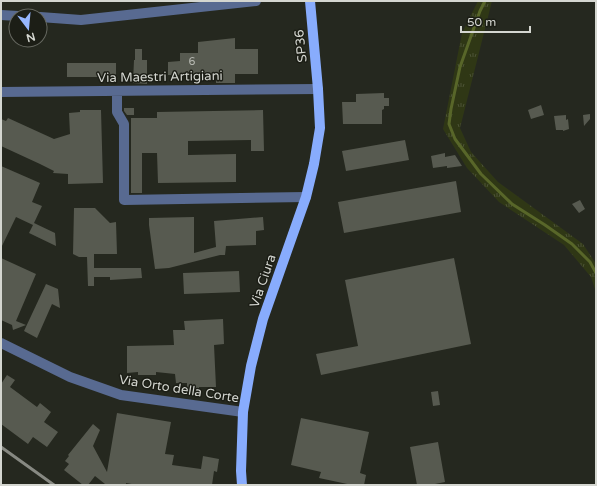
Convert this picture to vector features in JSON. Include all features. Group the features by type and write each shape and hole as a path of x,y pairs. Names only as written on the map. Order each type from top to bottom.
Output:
{"main road":[{"name":"SP36","path":"310,1 318,88"},
{"name":"Via Ciura","path":"242,485 243,412 251,366 263,320 306,197 314,164 320,128 318,88"}],"street":[{"path":"48,18 81,20 256,1"},
{"name":"Via Maestri Artigiani","path":"1,92 318,88"},
{"path":"117,91 117,112 124,124 124,200 306,197"},
{"name":"Via Orto della Corte","path":"1,343 70,377 121,395 243,412"}],"green space":[{"path":"478,1 492,1 460,128 471,152 498,182 583,244 596,264 596,292 591,277 564,245 499,202 467,168 443,129 462,33"}],"building":[{"path":"235,38 235,49 258,49 258,74 235,74 235,83 216,83 216,75 168,75 168,62 180,61 180,53 198,53 198,42"},
{"path":"135,49 142,49 142,60 147,60 147,84 133,83"},
{"path":"67,63 116,63 116,77 67,77"},
{"path":"384,93 384,98 389,98 389,106 384,106 384,109 382,110 382,124 343,124 342,102 356,102 356,94"},
{"path":"541,105 544,115 531,119 528,110"},
{"path":"124,108 134,108 134,115 127,115"},
{"path":"80,110 101,110 103,183 68,184 68,174 53,173 54,171 1,146 1,119 6,121 8,118 54,139 70,134 69,113 80,112"},
{"path":"263,110 264,151 251,151 251,140 188,141 188,155 236,154 236,182 158,183 157,153 142,153 142,193 131,193 131,118 157,118 157,112"},
{"path":"590,114 590,119 584,126 583,115"},
{"path":"566,115 569,129 563,131 556,130 554,116"},
{"path":"405,140 409,160 346,171 342,151"},
{"path":"445,153 445,157 455,155 462,166 433,168 431,156"},
{"path":"1,166 40,183 32,202 42,206 34,223 55,233 56,246 29,233 33,225 16,217 1,248"},
{"path":"456,181 461,212 344,233 338,202"},
{"path":"580,200 585,209 579,213 572,204"},
{"path":"74,208 95,208 110,223 116,222 117,254 94,254 94,268 141,268 142,278 110,280 110,277 94,277 94,286 88,286 87,257 79,257 73,254"},
{"path":"194,217 194,253 216,247 214,221 263,217 264,230 256,231 256,245 226,246 225,255 169,268 155,269 149,218"},
{"path":"1,258 36,274 16,321 26,325 13,330 12,325 1,320"},
{"path":"454,258 471,344 321,375 316,354 358,346 345,280"},
{"path":"239,271 240,292 184,294 183,273"},
{"path":"46,284 58,289 60,308 52,304 37,338 24,331"},
{"path":"223,319 224,344 214,345 216,387 199,387 199,392 197,392 197,395 187,395 187,383 176,383 175,374 156,372 156,375 138,375 138,372 127,373 127,346 174,345 173,330 185,330 184,321"},
{"path":"7,375 15,380 10,387 37,407 40,403 51,412 44,422 58,432 47,447 33,437 28,444 1,424 1,384"},
{"path":"438,391 440,405 433,406 431,392"},
{"path":"117,413 171,422 165,454 174,455 172,465 201,469 203,456 219,459 217,472 214,471 212,485 137,485 126,483 126,485 104,485 105,484 95,476 88,485 83,485 64,470 69,464 65,461 69,456 68,455 93,424 100,430 93,446 107,472"},
{"path":"301,418 369,432 360,473 366,475 364,485 352,485 319,478 321,472 291,465"},
{"path":"438,442 445,482 430,485 417,485 410,447"}],"waterway":[{"path":"485,1 460,67 449,124 455,139 481,174 512,204 572,244 590,262 596,273"}],"railway":[{"path":"1,447 54,485"}]}
